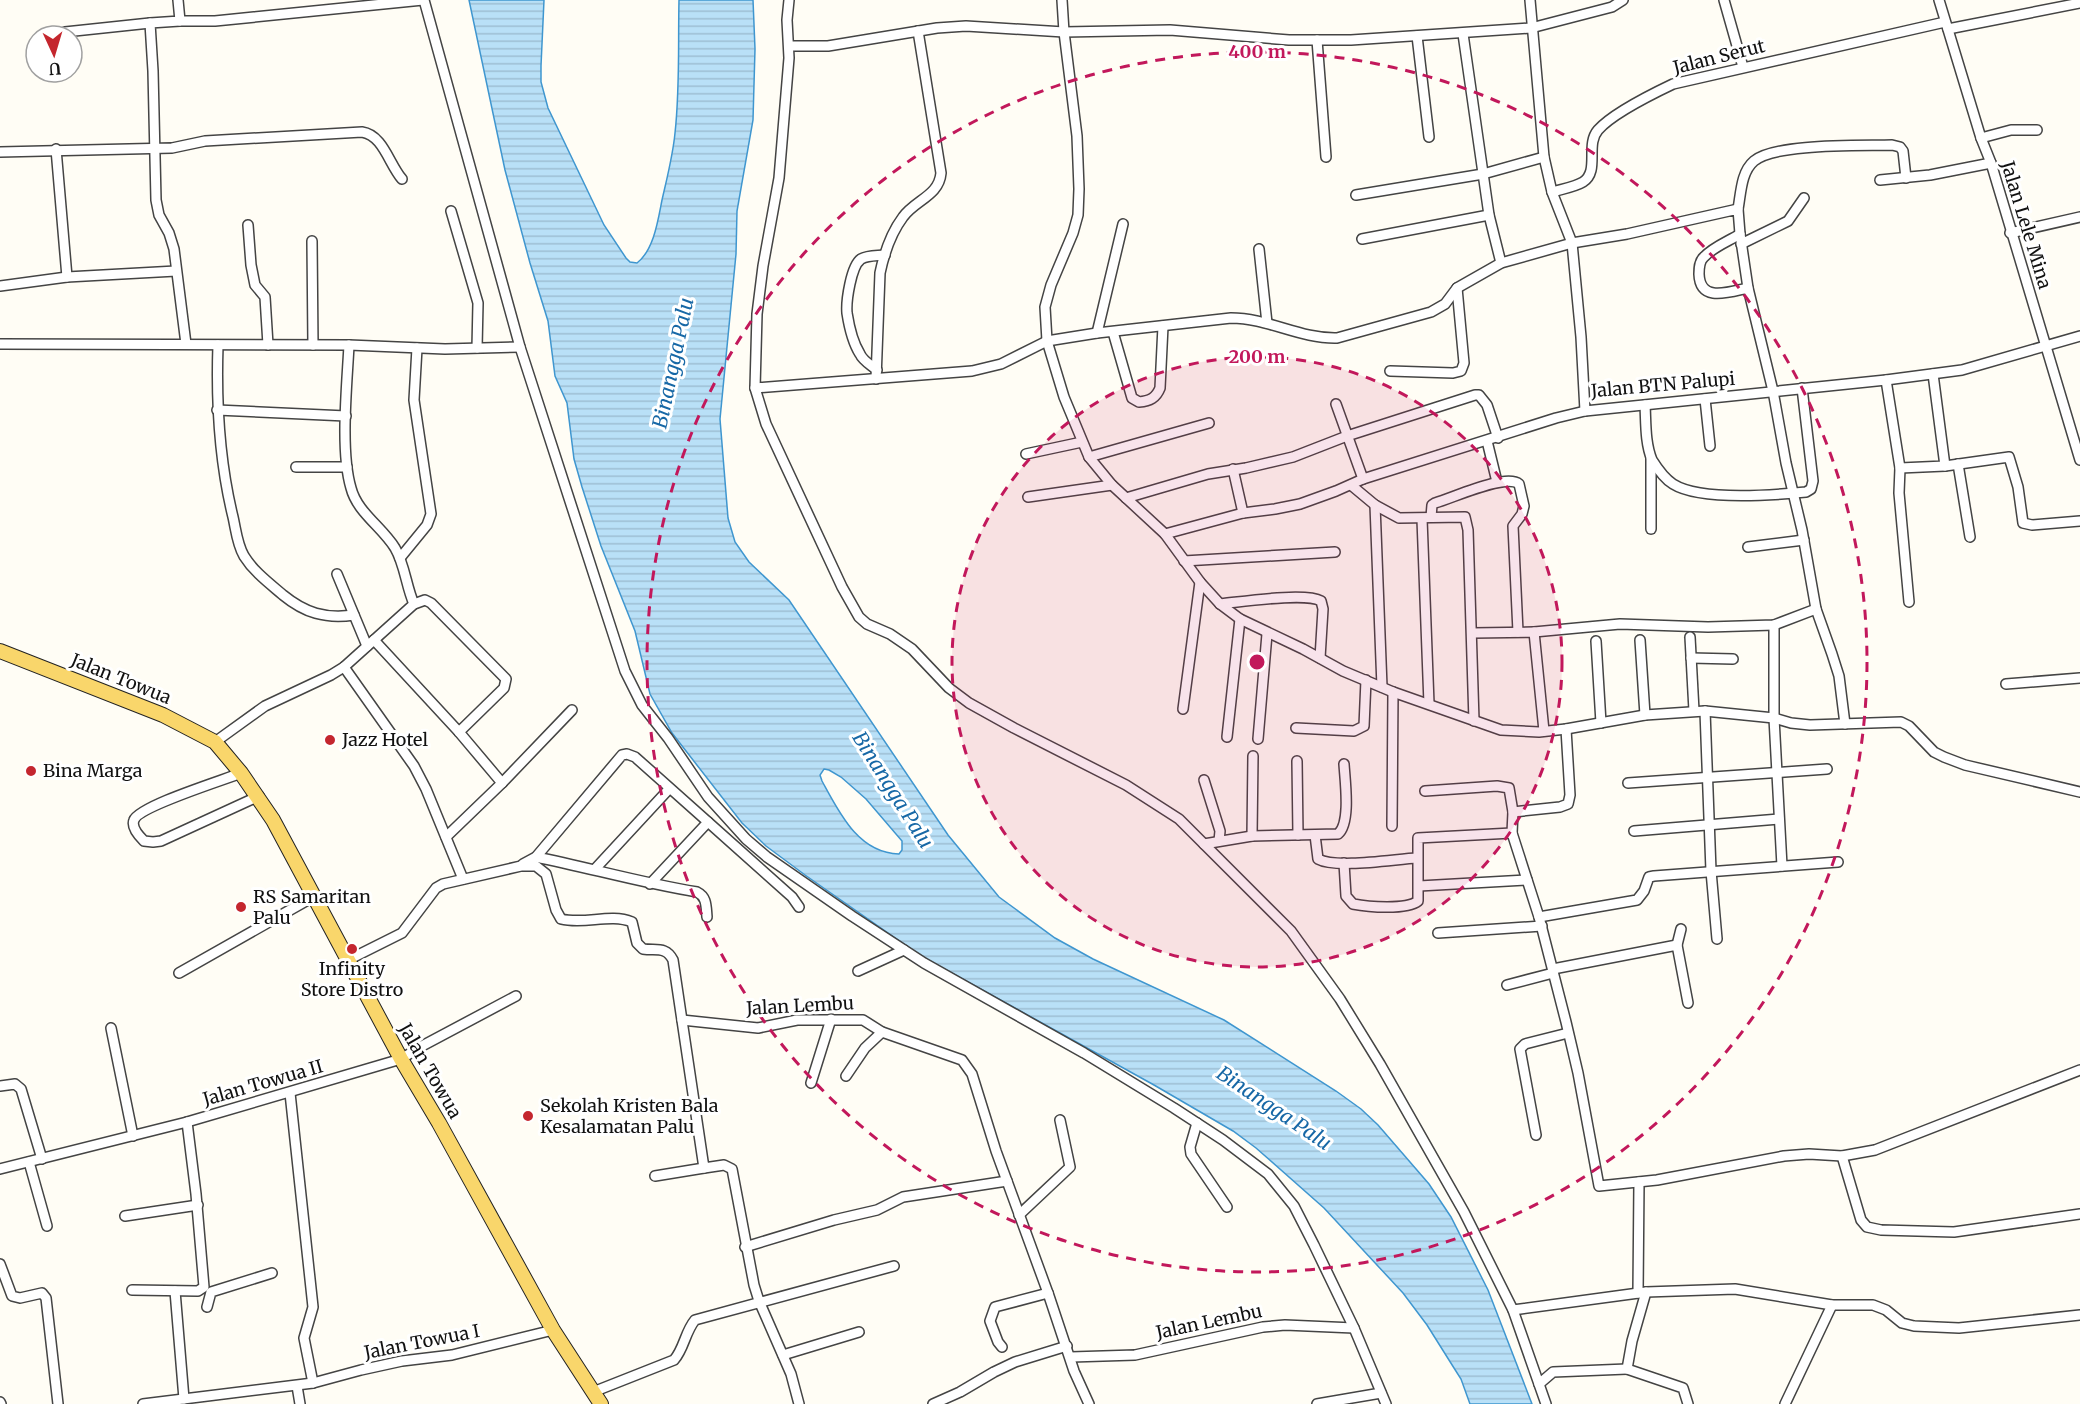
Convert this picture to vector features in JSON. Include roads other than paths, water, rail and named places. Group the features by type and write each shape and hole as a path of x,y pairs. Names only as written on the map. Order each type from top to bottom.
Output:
{"main road":[{"name":"Jalan Towua","path":"0,651 163,715 215,742 242,773 259,796 401,1059 439,1123 553,1330 602,1404"}],"street":[{"path":"178,0 180,21"},
{"path":"84,30 150,23 215,21 423,0 520,347 625,671 642,705 668,738 708,797 746,839 801,881 904,950 1084,1053 1197,1123 1263,1169 1285,1194 1314,1245 1354,1328 1386,1404"},
{"path":"789,0 787,20 789,46 779,178 763,266 758,314 755,387 766,424 842,587 859,618 890,634 912,649 949,688 969,703 1146,796 1179,819 1291,931 1340,999 1380,1064 1464,1212 1514,1310 1546,1404"},
{"path":"1062,0 1077,136 1078,214 1045,307 1047,341 1064,398 1089,457 1112,485 1165,534 1200,582 1220,604 1240,619 1268,634 1366,680 1393,692 1501,730 1566,729 1645,715 1694,711 1774,718 1810,725 1901,722 1909,726 1934,752 1944,757 1965,765 2080,792"},
{"name":"Jalan BTN Palupi","path":"1530,0 1544,157 1552,192 1572,243 1585,411 1962,370 2080,336"},
{"path":"789,46 828,46 918,31 966,26 1064,32 1170,30 1289,40 1463,34 1531,28 1612,7 1623,0"},
{"path":"1724,0 1743,67"},
{"name":"Jalan Lele Mina","path":"1939,0 1981,138 1991,163 2010,233 2080,460"},
{"name":"Jalan Serut","path":"1552,192 1582,183 1587,178 1592,169 1595,133 1603,125 1633,104 1673,84 1743,67 1946,25 2080,3"},
{"path":"150,23 156,200 159,215 169,233 177,271 186,345"},
{"path":"877,374 880,273 885,255 904,216 935,191 941,173 918,31"},
{"path":"1463,34 1489,215 1501,263"},
{"path":"1417,36 1429,137"},
{"path":"1317,40 1326,157"},
{"path":"1981,138 2011,130 2037,130"},
{"path":"0,152 172,148 205,141 362,132 371,134 402,178"},
{"path":"1845,724 1839,676 1815,609 1804,540 1773,391 1748,288 1738,209 1744,175 1753,161 1790,149 1892,145 1900,147 1903,152 1906,178"},
{"path":"56,149 67,278"},
{"path":"1356,195 1483,174 1544,157"},
{"path":"1880,180 1930,175 1991,163"},
{"path":"1741,244 1788,221 1804,198"},
{"path":"755,387 877,374 972,371 990,368 1047,341 1231,318 1242,318 1307,336 1337,338 1431,312 1445,304 1457,288 1501,263 1572,243 1627,234 1738,209"},
{"path":"451,211 478,303 477,348"},
{"path":"1362,239 1489,215"},
{"path":"2010,233 2080,217"},
{"path":"1097,333 1123,224"},
{"path":"248,225 255,285 264,297 268,345"},
{"path":"1740,234 1703,257 1699,277 1703,288 1712,294 1748,288"},
{"path":"312,241 314,345"},
{"path":"1259,249 1267,324"},
{"path":"877,374 858,351 847,312 847,301 855,266 861,259 869,256 885,255"},
{"path":"0,285 177,271"},
{"path":"1390,371 1453,373 1461,371 1464,363 1457,288"},
{"path":"1113,332 1132,398 1139,402 1152,399 1160,388 1163,326"},
{"path":"0,344 520,347"},
{"path":"218,345 217,410 228,497 244,556 260,575 297,607 327,616 354,615"},
{"path":"349,345 346,467 353,495 388,538 400,558 414,604"},
{"path":"400,558 427,525 431,514 414,400 417,348"},
{"path":"1933,374 1945,466"},
{"path":"1886,380 1900,468 1899,493 1909,602"},
{"path":"1645,405 1646,439 1652,458 1661,472 1674,485 1693,492 1710,494 1806,492 1812,485 1802,388"},
{"path":"1126,498 1175,482 1293,457 1347,436 1479,395 1487,405 1498,438"},
{"path":"1705,399 1710,446"},
{"path":"1336,404 1363,479"},
{"path":"217,410 346,416"},
{"path":"1165,534 1243,513 1300,504 1363,479 1556,418 1585,411"},
{"path":"1089,457 1209,423"},
{"path":"1487,441 1497,482"},
{"path":"1026,454 1082,442"},
{"path":"1650,529 1652,458"},
{"path":"1900,468 1945,466 2009,458 2018,487 2024,523 2032,525 2080,521"},
{"path":"1958,464 1970,537"},
{"path":"296,467 346,467"},
{"path":"1233,469 1243,513"},
{"path":"1429,704 1426,518 1435,503 1497,482 1517,481 1520,484 1524,506 1522,514 1513,526 1518,632"},
{"path":"1028,497 1112,485"},
{"path":"1351,485 1375,505 1398,518 1465,517 1473,633 1474,721"},
{"path":"1375,505 1382,687"},
{"path":"1748,547 1804,540"},
{"path":"1184,561 1335,552"},
{"path":"338,574 354,615 371,643 459,732 502,783"},
{"path":"1183,710 1200,582"},
{"path":"1220,604 1293,598 1321,601 1323,609 1320,658"},
{"path":"215,742 265,706 332,675 414,604 425,600 431,603 506,679 504,688 459,732"},
{"path":"1473,633 1534,632 1620,624 1708,627 1774,625 1815,609"},
{"path":"1227,737 1240,619"},
{"path":"1774,625 1774,718 1782,866"},
{"path":"1534,632 1544,731"},
{"path":"1258,739 1268,634"},
{"path":"1690,637 1694,711"},
{"path":"1640,640 1645,715"},
{"path":"1596,641 1601,723"},
{"path":"1691,658 1733,659"},
{"path":"344,666 414,766 464,879"},
{"path":"2006,684 2080,678"},
{"path":"1296,728 1360,730 1364,726 1366,680"},
{"path":"1392,826 1393,692"},
{"path":"446,837 572,710"},
{"path":"1705,711 1711,871 1718,939"},
{"path":"1513,812 1560,807 1568,804 1570,795 1566,729"},
{"path":"521,866 536,857 622,755 627,754 634,757 708,822 792,897 799,907"},
{"path":"1252,836 1253,756"},
{"path":"1297,761 1298,835"},
{"path":"1204,844 1252,836 1338,834 1344,825 1344,764"},
{"path":"1628,783 1827,769"},
{"path":"242,773 163,802 136,816 133,826 144,841 161,841 259,796"},
{"path":"1204,780 1220,831 1219,841"},
{"path":"1425,791 1506,786 1510,790 1513,812 1512,833 1553,971 1599,1186 1639,1182 1784,1156 1809,1154 1842,1156 1875,1150 2080,1070"},
{"path":"595,869 669,789"},
{"path":"1634,831 1779,819"},
{"path":"650,884 708,822"},
{"path":"1344,863 1346,896 1353,904 1381,907 1413,905 1418,901 1418,838 1512,833"},
{"path":"1315,835 1318,859 1329,863 1417,858"},
{"path":"536,857 699,893 705,900 707,917"},
{"path":"1438,933 1540,922 1637,900 1644,891 1649,877 1838,862"},
{"path":"348,960 402,933 436,888 521,866 536,866 544,872 561,919 588,921 620,918 632,922 638,943 643,949 668,952 673,960 704,1168"},
{"path":"1419,886 1527,880"},
{"path":"179,973 314,897"},
{"path":"1681,929 1677,945 1688,1003"},
{"path":"1507,985 1553,971 1677,945"},
{"path":"858,971 904,950"},
{"name":"Jalan Towua II","path":"0,1169 290,1094 401,1059 516,996"},
{"path":"812,1083 831,1019"},
{"name":"Jalan Lembu","path":"682,1020 758,1028 783,1022 863,1020 882,1032 962,1060 968,1066 1074,1371 1089,1404"},
{"path":"111,1028 133,1136"},
{"path":"846,1076 865,1048 882,1032"},
{"path":"1536,1135 1520,1049 1525,1044 1568,1033"},
{"path":"0,1086 15,1084 21,1089 42,1159"},
{"path":"290,1094 313,1307 304,1338 313,1383"},
{"path":"1019,1215 1070,1167 1060,1120"},
{"path":"187,1122 198,1205 207,1307"},
{"path":"1197,1123 1190,1147 1191,1154 1227,1207"},
{"path":"1842,1156 1861,1220 1867,1227 1881,1230 1954,1232 2080,1214"},
{"path":"29,1162 47,1226"},
{"path":"656,1176 724,1165 732,1169 746,1247 759,1301 783,1355 799,1404"},
{"path":"746,1247 834,1220 877,1210 903,1197 1007,1181"},
{"path":"1627,1369 1642,1293 1639,1182"},
{"path":"125,1216 198,1205"},
{"path":"0,1264 12,1296 20,1298 42,1293 46,1298 58,1404"},
{"path":"593,1392 674,1360 690,1325 695,1320 894,1266"},
{"path":"132,1290 205,1292 272,1273"},
{"path":"1514,1310 1642,1293 1735,1289 1832,1305 1873,1305 1886,1310 1902,1323 1914,1326 1959,1328 2080,1315"},
{"path":"175,1291 189,1400"},
{"path":"1002,1347 990,1321 995,1307 1048,1293"},
{"path":"1785,1404 1832,1305"},
{"name":"Jalan Lembu","path":"1071,1357 1135,1354 1263,1327 1284,1325 1354,1328"},
{"name":"Jalan Towua I","path":"143,1404 297,1386 402,1361 452,1355 553,1330"},
{"path":"783,1355 859,1332"},
{"path":"933,1404 1016,1362 1067,1346"},
{"path":"1539,1384 1553,1372 1627,1369 1683,1388 1688,1404"},
{"path":"297,1386 300,1404"},
{"path":"1317,1404 1381,1393"}],"water":[{"name":"Binangga Palu","path":"469,0 544,0 541,82 548,108 604,225 626,258 630,262 637,263 648,250 654,234 673,150 678,99 679,0 753,0 755,49 753,120 737,211 736,254 720,419 728,518 735,542 749,562 789,600 948,835 999,897 1055,938 1093,959 1224,1020 1336,1091 1378,1125 1429,1184 1451,1217 1488,1290 1532,1404 1470,1404 1461,1379 1427,1325 1403,1293 1324,1208 1256,1148 1233,1131 921,956 805,875 766,846 742,823 672,733 650,694 635,631 601,546 574,459 567,403 555,376 548,321 505,170","holes":["824,769 841,777 866,799 902,841 902,850 899,854 872,847 852,829 822,781 820,775"]}],"place":[{"name":"Jazz Hotel","path":"330,740"},
{"name":"Bina Marga","path":"31,771"},
{"name":"RS Samaritan Palu","path":"241,907"},
{"name":"Infinity Store Distro","path":"352,949"},
{"name":"Sekolah Kristen Bala Kesalamatan Palu","path":"528,1116"}]}
